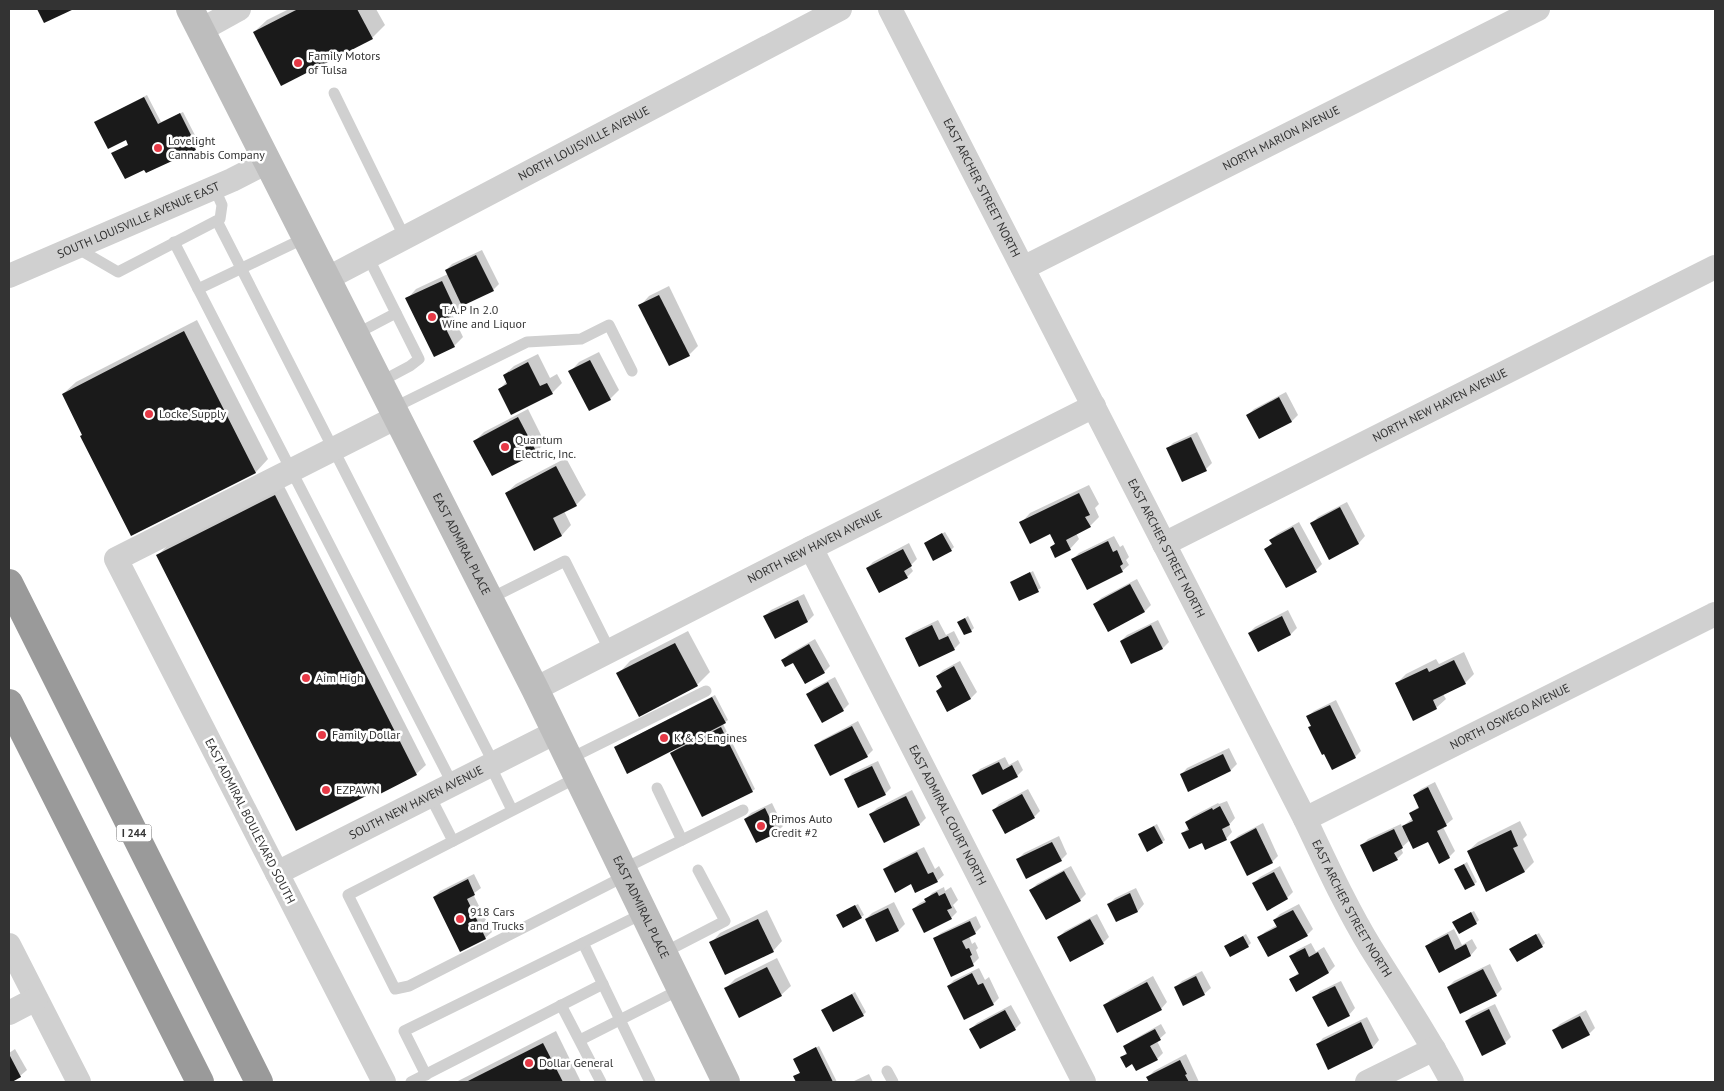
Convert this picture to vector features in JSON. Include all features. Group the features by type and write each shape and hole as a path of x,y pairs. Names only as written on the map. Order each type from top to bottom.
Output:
{"highway":[{"name":"I 244","path":"9,583 259,1082"},
{"path":"9,702 200,1082"}],"main road":[{"name":"EAST ADMIRAL PLACE","path":"196,19 535,689 726,1082"}],"street":[{"path":"196,19 239,9"},
{"name":"NORTH LOUISVILLE AVENUE","path":"328,278 840,9"},
{"name":"EAST ARCHER STREET NORTH","path":"890,9 1337,885 1370,946 1434,1049 1452,1082"},
{"name":"NORTH MARION AVENUE","path":"1023,268 1538,9"},
{"name":"SOUTH LOUISVILLE AVENUE EAST","path":"9,276 267,162"},
{"name":"NORTH NEW HAVEN AVENUE","path":"1164,544 1715,267"},
{"name":"NORTH NEW HAVEN AVENUE","path":"535,689 1094,406"},
{"path":"291,471 333,449 395,412"},
{"name":"EAST ADMIRAL BOULEVARD SOUTH","path":"291,471 116,559 384,1082"},
{"name":"EAST ADMIRAL COURT NORTH","path":"811,548 1084,1082"},
{"name":"NORTH OSWEGO AVENUE","path":"1304,819 1715,614"},
{"name":"SOUTH NEW HAVEN AVENUE","path":"277,873 556,732"},
{"path":"9,945 78,1082"},
{"path":"9,1013 36,999"},
{"path":"1368,1082 1434,1049"}],"lane":[{"path":"334,94 406,238"},
{"path":"75,247 118,272 220,219 222,205 214,187"},
{"path":"216,221 492,764 512,810"},
{"path":"198,289 307,238"},
{"path":"174,242 453,785"},
{"path":"368,257 419,359 380,382"},
{"path":"356,334 396,313"},
{"path":"395,412 527,342 581,339 609,325 632,371"},
{"path":"490,599 565,561 610,650"},
{"path":"706,691 574,768 512,810 348,895 395,989 409,986 624,873 682,840 744,810"},
{"path":"657,788 682,840"},
{"path":"430,796 453,841"},
{"path":"664,953 725,921 698,870"},
{"path":"426,1074 404,1031 644,913"},
{"path":"583,943 650,1082"},
{"path":"411,1082 603,984"},
{"path":"580,1040 681,989"},
{"path":"561,1005 601,1082"},
{"path":"887,1071 893,1082"}],"building":[{"path":"37,9 74,9 44,23"},
{"name":"Family Motors of Tulsa","path":"298,9 357,9 373,39 281,86 253,32"},
{"name":"Lovelight Cannabis Company","path":"144,97 158,124 180,113 196,145 194,146 196,150 146,173 144,170 125,179 111,153 128,145 126,140 108,149 94,122"},
{"path":"476,255 494,291 462,306 445,270"},
{"name":"T.A.P In 2.0 Wine and Liquor","path":"442,281 457,313 442,321 455,347 434,357 405,298"},
{"path":"659,295 690,356 669,366 638,305"},
{"name":"Locke Supply","path":"184,331 256,473 131,536 80,436 82,435 62,394"},
{"path":"590,360 611,400 589,411 568,371"},
{"path":"528,362 540,386 547,383 553,394 511,415 498,389 507,384 503,375"},
{"path":"1279,397 1292,422 1259,439 1246,415"},
{"name":"Quantum Electric, Inc.","path":"518,417 537,453 492,476 473,441"},
{"path":"1191,437 1207,471 1182,482 1166,448"},
{"path":"556,466 577,506 553,518 562,536 534,551 505,493"},
{"path":"1079,493 1090,515 1085,517 1091,527 1066,540 1071,550 1055,558 1050,547 1055,544 1050,534 1030,544 1019,522"},
{"path":"275,495 417,775 380,794 378,790 296,831 156,555"},
{"path":"1340,507 1359,544 1329,560 1310,523"},
{"path":"1293,527 1317,572 1286,588 1264,549 1272,544 1269,540"},
{"path":"942,533 952,551 933,561 924,543"},
{"path":"1108,541 1113,552 1117,550 1123,564 1120,566 1123,572 1087,590 1071,559"},
{"path":"903,549 912,566 904,571 908,578 879,593 866,568"},
{"path":"1030,572 1039,592 1019,601 1010,582"},
{"path":"1130,584 1145,612 1108,632 1093,604"},
{"path":"798,600 808,622 775,639 763,616"},
{"path":"1282,616 1291,635 1258,652 1248,633"},
{"path":"965,618 972,632 964,635 957,622"},
{"path":"932,625 939,640 948,636 955,650 919,667 905,638"},
{"path":"1151,625 1163,649 1131,664 1120,641"},
{"path":"675,643 698,686 639,717 616,673"},
{"path":"809,644 825,673 805,684 793,663 785,667 781,660"},
{"path":"1454,660 1466,684 1433,700 1437,709 1413,721 1395,683 1427,668 1429,672"},
{"path":"954,666 971,699 947,712 936,691 942,687 936,676"},
{"path":"828,682 844,711 822,723 806,694"},
{"name":"K & S Engines","path":"712,697 726,723 627,774 614,747"},
{"path":"1330,705 1356,758 1332,770 1308,727 1311,726 1306,716"},
{"path":"852,726 868,757 830,776 814,745"},
{"path":"721,727 753,792 702,817 670,753"},
{"path":"1223,754 1231,771 1188,792 1180,774"},
{"path":"999,762 1003,770 1012,765 1018,777 982,795 972,775"},
{"path":"872,766 886,795 858,808 844,779"},
{"path":"1428,787 1447,826 1437,831 1450,858 1439,864 1428,842 1413,849 1402,826 1413,821 1409,813 1419,808 1413,795"},
{"path":"1022,794 1035,818 1005,834 992,810"},
{"path":"906,796 920,825 884,843 869,814"},
{"path":"1220,806 1230,825 1222,829 1227,840 1205,850 1202,843 1189,849 1181,833 1189,830 1185,822 1212,808 1213,810"},
{"name":"Primos Auto Credit #2","path":"765,808 777,833 756,843 744,819"},
{"path":"1154,826 1163,843 1147,852 1138,834"},
{"path":"1256,828 1273,863 1247,876 1230,842"},
{"path":"1394,829 1403,848 1394,853 1398,860 1373,872 1360,845"},
{"path":"1511,830 1518,846 1513,848 1525,872 1486,892 1467,851"},
{"path":"1052,842 1062,861 1026,879 1016,859"},
{"path":"917,852 928,874 933,872 938,882 915,893 911,884 895,893 883,869"},
{"path":"1464,864 1475,885 1465,890 1454,869"},
{"path":"1064,871 1081,901 1046,920 1029,890"},
{"path":"1274,872 1288,899 1267,911 1252,883"},
{"name":"918 Cars and Trucks","path":"468,879 475,895 467,899 486,939 460,952 433,897"},
{"path":"937,892 939,896 945,893 952,908 947,910 952,919 924,933 912,909 926,902 924,899"},
{"path":"1130,893 1138,912 1116,922 1107,904"},
{"path":"855,905 862,918 843,928 836,915"},
{"path":"888,908 899,931 876,942 865,919"},
{"path":"1293,910 1308,936 1268,957 1257,937 1277,927 1273,920"},
{"path":"1471,912 1477,924 1459,934 1452,922"},
{"path":"758,919 774,952 725,975 709,942"},
{"path":"1090,919 1104,944 1070,962 1057,937"},
{"path":"970,921 976,934 962,941 966,949 969,948 974,966 951,977 933,938"},
{"path":"1448,934 1455,950 1466,944 1471,956 1439,973 1425,946"},
{"path":"1536,934 1543,947 1517,962 1509,949"},
{"path":"1243,936 1249,947 1230,957 1224,946"},
{"path":"1305,948 1309,957 1318,952 1329,973 1296,992 1289,979 1299,974 1289,956"},
{"path":"767,967 782,996 739,1018 724,988"},
{"path":"1483,969 1497,996 1460,1014 1447,987"},
{"path":"972,973 978,985 983,983 994,1005 964,1020 947,986"},
{"path":"1196,976 1205,995 1183,1006 1174,987"},
{"path":"1147,982 1162,1010 1117,1033 1103,1005"},
{"path":"1335,986 1350,1016 1328,1027 1312,997"},
{"path":"852,994 864,1016 833,1032 821,1010"},
{"path":"1489,1009 1506,1044 1482,1056 1465,1021"},
{"path":"1005,1010 1016,1030 980,1049 969,1029"},
{"path":"1580,1016 1590,1035 1562,1049 1552,1030"},
{"path":"1361,1022 1373,1048 1328,1070 1316,1044"},
{"path":"1155,1029 1161,1040 1150,1046 1158,1060 1136,1071 1132,1064 1126,1068 1120,1057 1127,1054 1123,1046"},
{"name":"Dollar General","path":"543,1043 563,1082 466,1082"},
{"path":"816,1047 833,1082 796,1082 793,1076 800,1073 793,1059"},
{"path":"9,1054 21,1077 12,1082 9,1082"},
{"path":"1180,1060 1189,1082 1149,1082 1146,1077"}],"place":[{"name":"Family Motors of Tulsa","path":"298,63"},
{"name":"Lovelight Cannabis Company","path":"158,148"},
{"name":"T.A.P In 2.0 Wine and Liquor","path":"432,317"},
{"name":"Locke Supply","path":"149,414"},
{"name":"Quantum Electric, Inc.","path":"505,447"},
{"name":"Aim High","path":"306,678"},
{"name":"Family Dollar","path":"322,735"},
{"name":"K & S Engines","path":"664,738"},
{"name":"EZPAWN","path":"326,790"},
{"name":"Primos Auto Credit #2","path":"761,826"},
{"name":"918 Cars and Trucks","path":"460,919"},
{"name":"Dollar General","path":"529,1063"}]}
